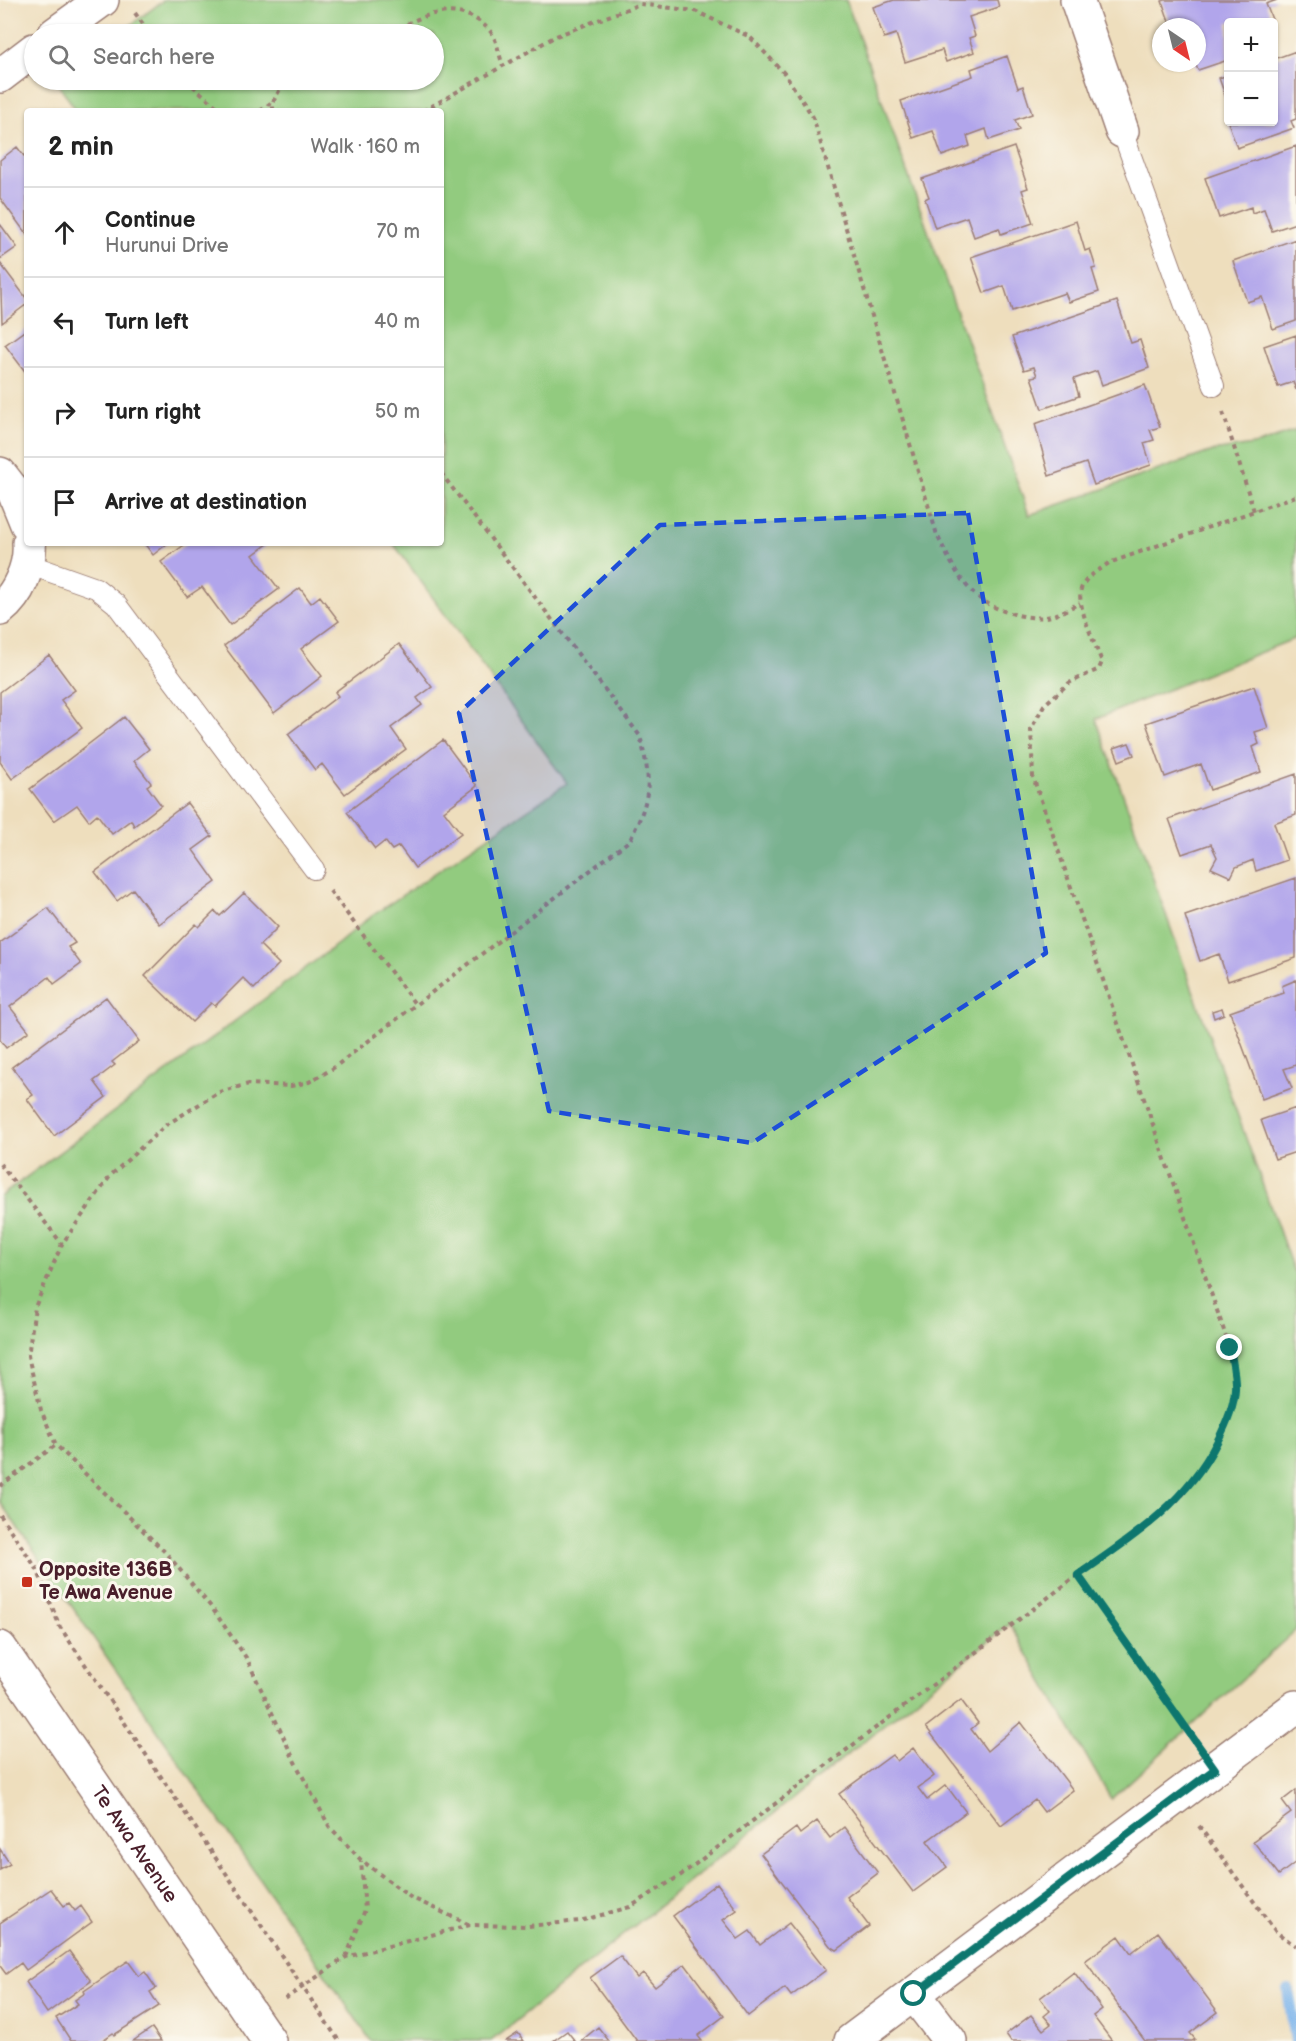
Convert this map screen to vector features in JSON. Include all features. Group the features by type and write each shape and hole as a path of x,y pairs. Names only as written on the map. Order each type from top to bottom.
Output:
{"street":[{"path":"1077,0 1122,131"},
{"path":"61,19 116,4"},
{"path":"0,76 24,58"},
{"path":"0,474 14,492 24,517"},
{"path":"0,609 9,602 28,554"},
{"name":"Te Awa Avenue","path":"0,1648 262,2030"},
{"path":"851,2041 1296,1707"},
{"path":"914,1994 950,2041"}],"lane":[{"path":"1122,131 1214,386"},
{"path":"28,554 96,588 116,604 314,869"}],"path":[{"path":"116,4 139,24"},
{"path":"428,108 556,36 640,4 695,11 750,37 784,73 813,117 937,535 953,568 974,597 999,611 1025,617 1051,616 1080,603"},
{"path":"408,24 426,13 450,9 468,11 491,31 503,66"},
{"path":"198,90 219,108"},
{"path":"265,108 273,102 280,90"},
{"path":"273,102 273,108"},
{"path":"1214,386 1254,511"},
{"path":"444,476 640,736 648,769 646,807 630,840 332,1069 309,1082 291,1086 249,1084 219,1092 166,1125 111,1175 62,1244 34,1307 27,1356 41,1410 56,1445 166,1553 212,1608 247,1659 295,1762 329,1826 361,1860 410,1897 471,1925"},
{"path":"262,2030 303,1987 346,1958 471,1925 528,1926 580,1921 630,1907 681,1875 1078,1575 1148,1527 1182,1495 1206,1462 1225,1427 1235,1390 1230,1348 1033,777 1031,729 1044,705 1069,683 1099,669 1102,662 1080,603 1081,589 1090,576 1109,563 1296,496"},
{"path":"314,869 415,1004"},
{"path":"0,1164 62,1244"},
{"path":"0,1486 56,1445"},
{"path":"0,1515 36,1569 60,1627 339,2041"},
{"path":"1078,1575 1215,1769"},
{"path":"1178,1796 1276,1932 1296,1946"},
{"path":"346,1958 366,1910 361,1860"}],"highlighted area":[{"path":"968,513 1046,953 752,1143 549,1111 459,713 660,525"}],"green space":[{"path":"164,0 846,0 1029,515 1213,451 1259,444 1296,430 1296,638 1096,719 1296,1278 1296,1630 1111,1799 1010,1624 491,2041 371,2041 0,1502 0,1197 339,943 366,920 567,783 395,546 444,546 444,108 75,108 62,90 444,90 444,24 132,24"}],"building":[{"path":"894,0 997,0 999,7 969,17 975,36 969,38 974,52 946,62 942,50 905,62 896,34 884,38 873,7"},
{"path":"1277,0 1266,4 1271,18 1224,18 1224,61 1206,67 1206,18 1168,18 1162,1"},
{"path":"1296,51 1296,119 1291,121 1294,128 1237,148 1229,126 1278,126 1278,58"},
{"path":"1007,56 1018,88 1023,86 1032,114 1015,120 1019,130 989,140 986,129 967,136 970,146 942,156 933,131 913,138 901,101 973,76 971,69"},
{"path":"1224,76 1224,92 1219,78"},
{"path":"1296,146 1296,223 1272,231 1264,209 1252,213 1251,207 1219,218 1205,178"},
{"path":"17,147 24,156 24,231 0,198 0,160"},
{"path":"1014,147 1028,188 1022,190 1033,223 1001,234 999,228 974,237 967,217 935,228 925,199 929,197 922,179"},
{"path":"1076,221 1085,251 1090,249 1096,268 1092,269 1099,292 1069,302 1065,293 1012,311 1004,286 984,293 971,257"},
{"path":"0,224 17,247 0,259"},
{"path":"1296,239 1296,321 1273,329 1262,297 1247,302 1233,261"},
{"path":"0,263 24,295 24,306 2,323"},
{"path":"1117,301 1131,343 1140,340 1149,368 1102,385 1097,371 1074,379 1079,396 1042,409 1031,377 1037,376 1034,367 1024,370 1012,337"},
{"path":"24,331 24,370 5,345"},
{"path":"1296,335 1296,390 1293,382 1278,387 1264,346"},
{"path":"1145,385 1160,427 1150,430 1154,440 1144,443 1151,465 1094,485 1086,463 1049,476 1035,424"},
{"path":"146,546 164,546 153,555"},
{"path":"183,546 265,546 253,555 279,589 230,625 202,587 187,597 161,562"},
{"path":"300,588 311,603 320,596 339,621 301,649 322,676 274,713 224,646"},
{"path":"399,644 432,687 417,698 422,705 391,728 406,749 345,794 322,764 315,770 288,734 338,696 335,692"},
{"path":"49,655 75,690 61,700 82,728 12,779 0,762 0,692"},
{"path":"1254,686 1268,728 1255,732 1259,744 1253,747 1261,772 1210,790 1201,764 1165,777 1146,723"},
{"path":"124,717 149,749 134,761 151,783 147,786 161,805 134,826 131,820 112,834 97,814 89,821 77,805 54,821 30,789"},
{"path":"443,740 477,786 444,811 461,833 415,868 399,846 392,850 385,841 375,849 347,812"},
{"path":"1129,743 1134,755 1119,761 1114,748"},
{"path":"1296,774 1296,815 1274,823 1287,860 1256,871 1253,860 1236,867 1231,877 1211,868 1217,857 1211,844 1182,854 1169,819"},
{"path":"187,803 212,836 193,850 216,882 159,924 133,889 117,901 95,872"},
{"path":"1296,878 1296,958 1228,981 1219,954 1200,961 1185,916"},
{"path":"244,893 278,927 260,945 279,964 254,989 243,978 215,1006 211,1003 192,1022 145,976 196,924 199,927 215,911 220,916"},
{"path":"48,908 75,943 68,947 81,964 54,984 49,977 10,1007 29,1031 6,1048 0,1040 0,943"},
{"path":"1296,980 1296,1065 1284,1069 1292,1088 1262,1099 1230,1012 1284,993 1282,986"},
{"path":"106,997 139,1041 112,1062 115,1065 94,1081 106,1097 54,1136 27,1099 33,1095 12,1067"},
{"path":"1222,1008 1224,1014 1214,1018 1212,1011"},
{"path":"1296,1108 1296,1152 1275,1159 1261,1120"},
{"path":"961,1700 978,1723 971,1729 987,1751 1021,1722 1073,1790 1044,1812 1035,1800 1001,1826 926,1727"},
{"path":"913,1748 934,1776 918,1788 927,1800 946,1785 966,1812 927,1841 947,1867 913,1892 839,1794 892,1755 897,1761"},
{"path":"1296,1790 1296,1862 1279,1875 1253,1841 1291,1813 1282,1801"},
{"path":"817,1821 830,1838 844,1827 878,1873 847,1897 869,1926 837,1950 830,1946 761,1854 796,1828 800,1834"},
{"path":"0,1849 10,1864 0,1870"},
{"path":"717,1883 737,1910 723,1920 738,1939 750,1931 760,1945 789,1923 826,1970 791,1996 785,1988 748,2016 673,1916"},
{"path":"51,1889 64,1906 69,1903 75,1911 81,1906 92,1922 26,1970 21,1963 6,1974 0,1966 0,1923"},
{"path":"1158,1932 1218,2012 1190,2033 1195,2039 1192,2041 1145,2041 1085,1961 1119,1936 1131,1953"},
{"path":"69,1951 91,1981 47,2013 26,1982"},
{"path":"620,1956 637,1978 643,1973 655,1987 685,1964 724,2016 698,2036 702,2041 637,2041 590,1978"},
{"path":"128,1961 139,1976 145,1972 156,1988 150,1992 159,2006 101,2041 71,2041 56,2018 78,2004 75,2000 85,1993 84,1991"},
{"path":"1074,1972 1102,2009 1093,2016 1112,2041 1011,2041 1006,2034 1031,2015 1043,2030 1051,2024 1044,2016 1050,2011 1040,1998"},
{"path":"598,2027 609,2041 581,2041"},
{"path":"152,2028 161,2041 133,2041"},
{"path":"567,2031 575,2041 553,2041"},
{"path":"518,2033 524,2041 506,2041"}],"waterway":[{"path":"1288,1990 1296,2041"}],"place":[{"name":"Opposite 136B Te Awa Avenue","path":"27,1582"}],"route":[{"path":"914,1994 1215,1769 1078,1575 1148,1527 1182,1495 1206,1462 1225,1427 1235,1390 1230,1348"}]}
